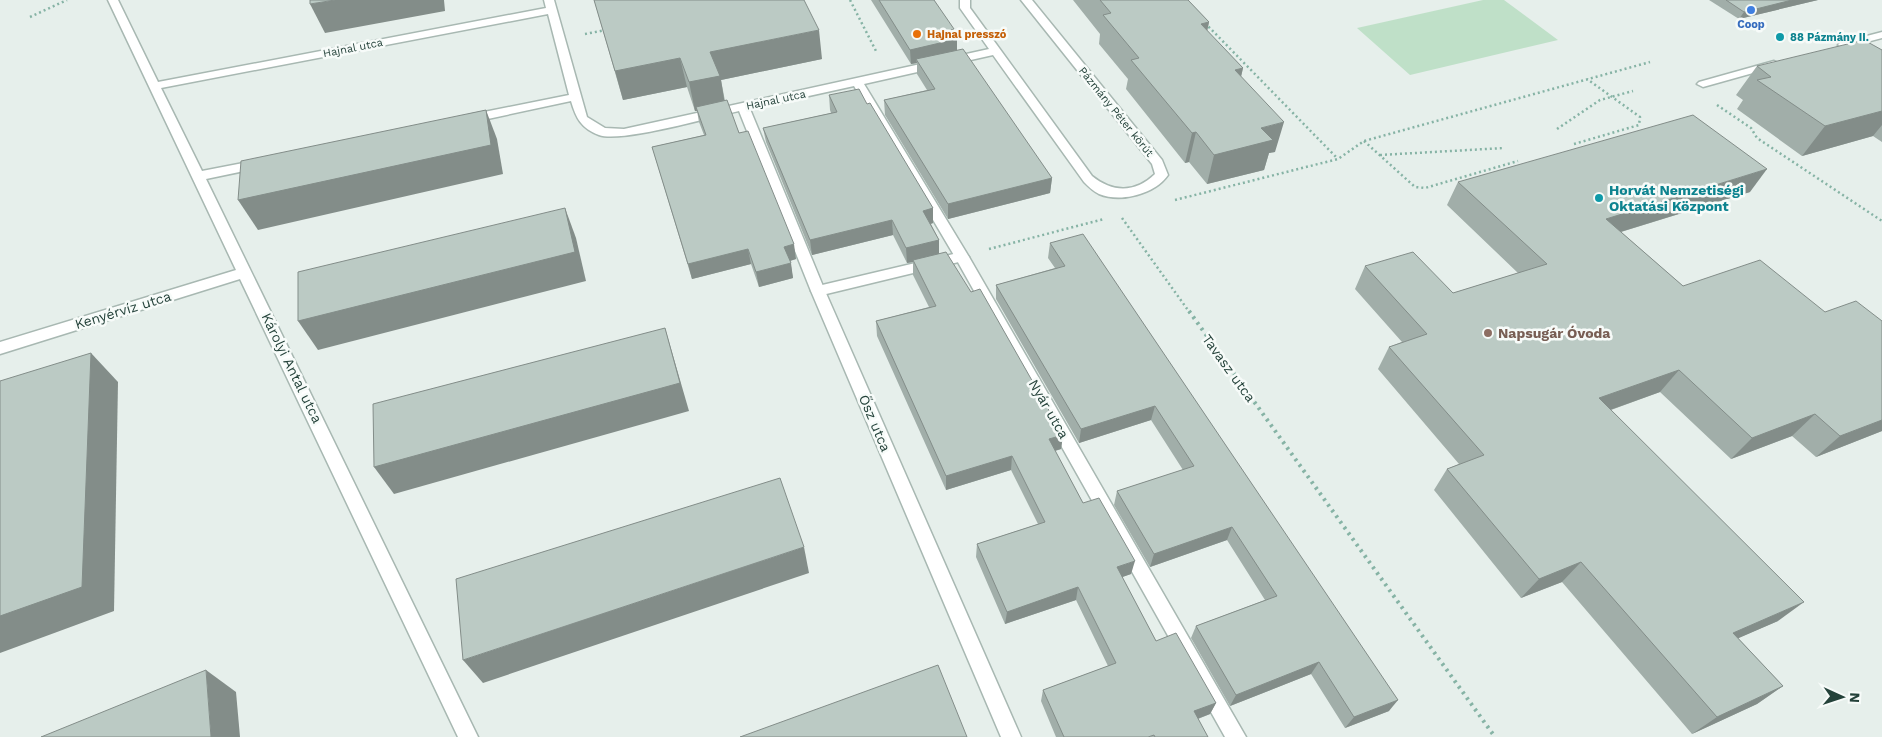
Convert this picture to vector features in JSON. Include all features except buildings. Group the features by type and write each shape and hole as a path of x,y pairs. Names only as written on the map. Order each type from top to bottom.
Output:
{"street":[{"name":"Károlyi Antal utca","path":"113,0 246,272 468,737"},
{"path":"965,0 965,8 1088,179 1103,190"},
{"name":"Pázmány Péter körút","path":"1026,0 1158,163 1162,175 1154,183 1139,190 1122,193 1103,190"},
{"name":"Hajnal utca","path":"155,86 551,5 582,120 602,132 624,133 996,51"},
{"path":"1836,47 1882,35"},
{"path":"1703,84 1782,62"},
{"name":"Nyár utca","path":"858,82 962,257 1236,737"},
{"path":"456,122 576,97"},
{"name":"Ősz utca","path":"744,107 818,291 1011,737"},
{"path":"199,176 274,160"},
{"path":"818,291 962,257"},
{"name":"Kenyérvíz utca","path":"0,348 246,272"}],"path":[{"path":"30,17 67,0"},
{"path":"850,0 888,76"},
{"path":"1203,21 1338,159 1364,140 1650,62"},
{"path":"560,38 607,30"},
{"path":"1574,144 1639,125 1640,117 1587,79"},
{"path":"1557,130 1600,100 1634,91"},
{"path":"1714,102 1751,128 1757,138 1882,221"},
{"path":"1364,140 1415,187 1425,188 1518,161"},
{"path":"1380,155 1504,148"},
{"name":"Tavasz utca","path":"1103,190 1495,737"}],"green space":[{"path":"1483,0 1504,0 1558,40 1410,75 1357,28"}],"place":[{"name":"Coop","path":"1751,10"},
{"name":"Hajnal presszó","path":"917,34"},
{"name":"88 Pázmány II.","path":"1780,37"},
{"name":"Horvát Nemzetiségi Oktatási Központ","path":"1599,198"},
{"name":"Napsugár Óvoda","path":"1488,333"}]}
